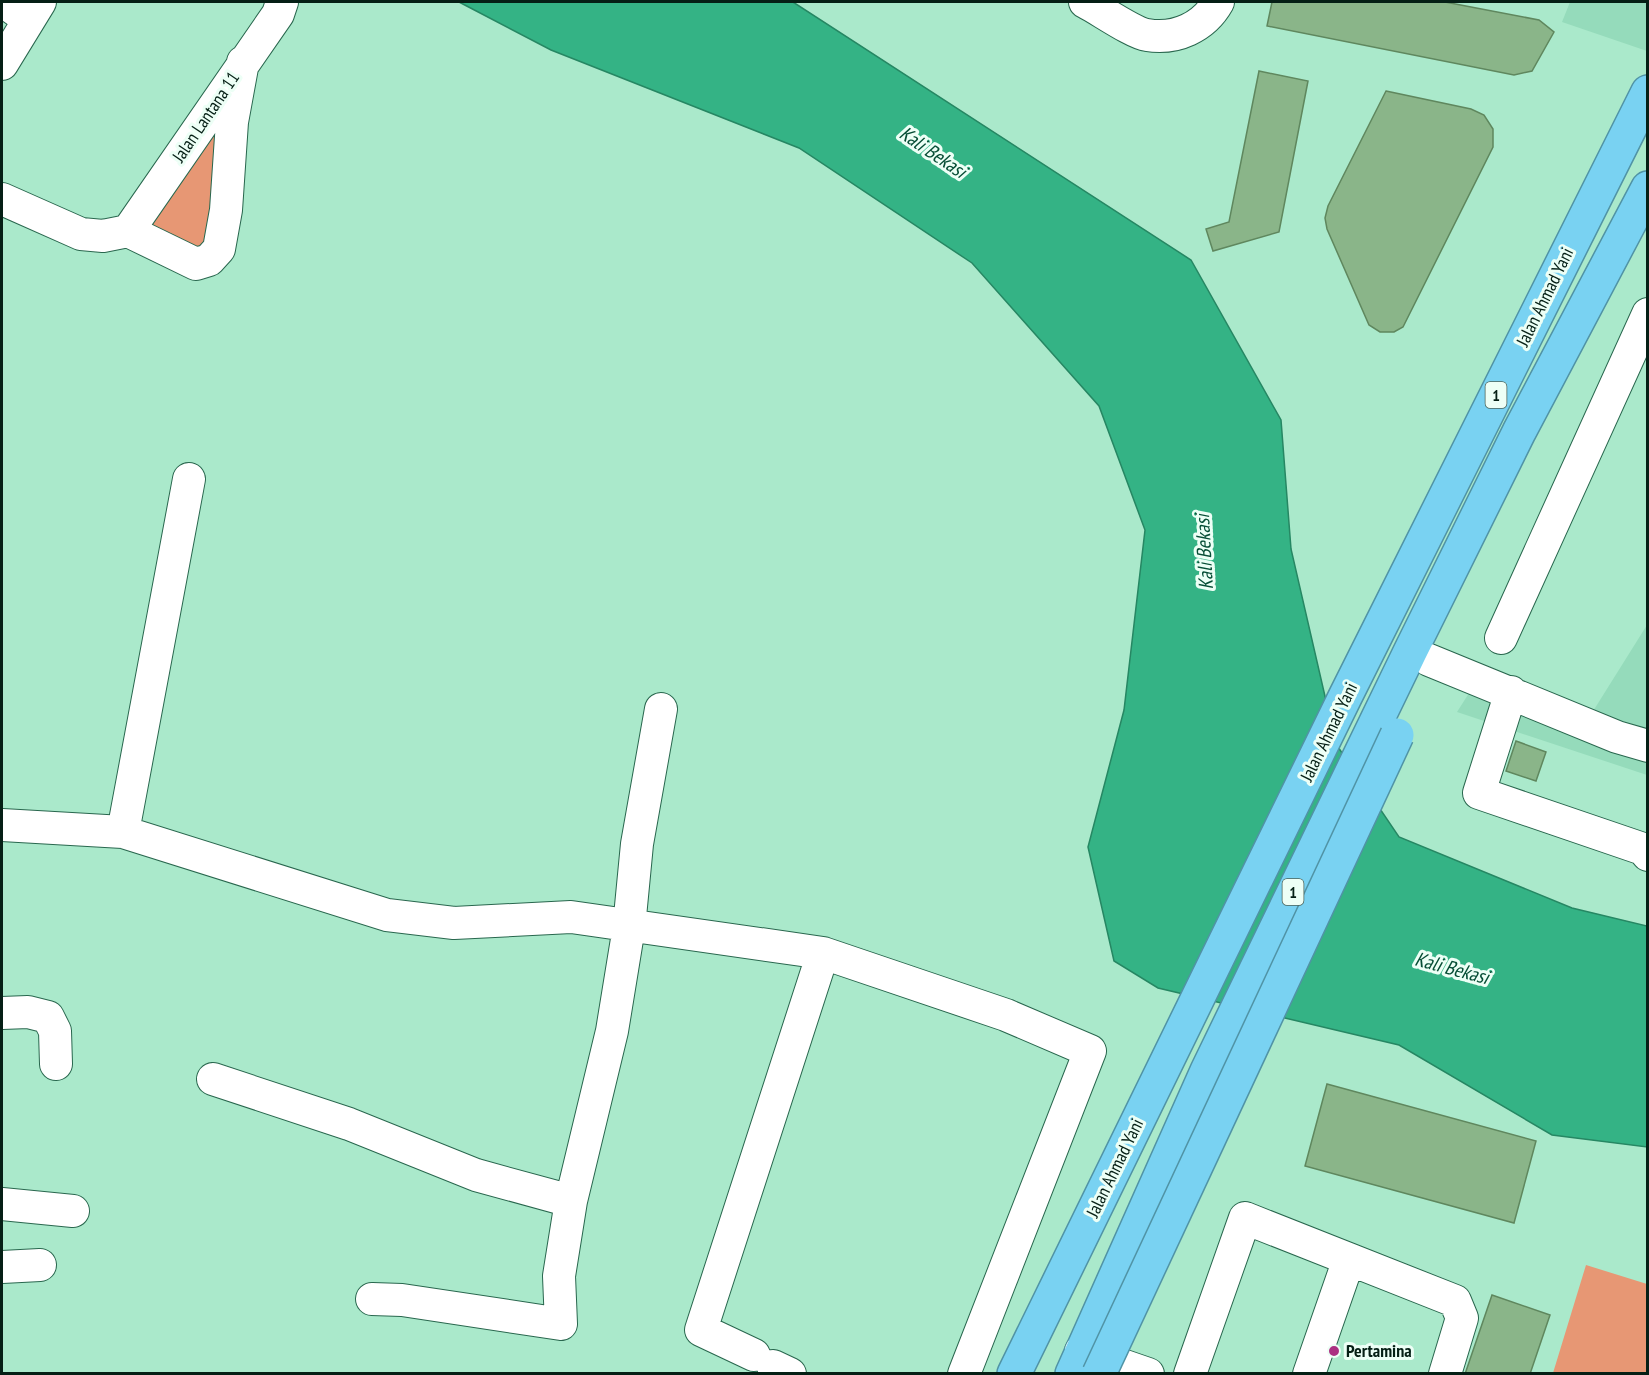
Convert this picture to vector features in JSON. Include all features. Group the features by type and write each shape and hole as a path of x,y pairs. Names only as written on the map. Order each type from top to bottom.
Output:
{"highway":[{"name":"Jalan Ahmad Yani","path":"1014,1374 1345,698 1647,92"},
{"name":"1","path":"1084,1366 1207,1071 1389,724 1508,453 1647,188"},
{"path":"1084,1366 1389,724 1430,660 1514,475 1647,208"}],"street":[{"name":"Jalan Lantana 11","path":"128,231 278,14 282,2"},
{"path":"1085,2 1146,35 1183,34 1210,14 1218,2"},
{"path":"2,64 24,7"},
{"path":"2,199 81,234 103,236 128,231 196,264 209,260 219,249 226,210 232,122 243,62"},
{"path":"1501,638 1647,314"},
{"path":"123,832 189,479"},
{"path":"1430,660 1617,737 1647,746"},
{"path":"1511,692 1479,793 1643,849 1647,855"},
{"path":"372,1299 402,1299 561,1324 559,1276 571,1201 612,1031 629,927 638,844 661,709"},
{"path":"2,825 123,832 387,915 454,923 571,917 823,953 1005,1015 1090,1051 964,1374"},
{"path":"772,1365 701,1330 823,953"},
{"path":"2,1012 28,1012 48,1017 55,1031 56,1064"},
{"path":"213,1079 349,1124 476,1175 571,1201"},
{"path":"2,1204 73,1211"},
{"path":"1190,1374 1245,1218 1455,1300 1462,1318 1445,1374"},
{"path":"1309,1374 1349,1259"},
{"path":"2,1268 40,1265"},
{"path":"1084,1366 1145,1373"}],"shaded area":[{"path":"1570,2 1647,2 1647,51 1562,22"},
{"path":"221,121 208,242 196,253 145,235"},
{"path":"1647,625 1647,775 1457,712 1478,679 1585,724"},
{"path":"1586,1265 1647,1284 1647,1373 1553,1373"}],"water":[{"name":"Kali Bekasi","path":"459,2 793,2 1191,260 1281,420 1291,549 1336,744 1399,837 1572,908 1647,926 1647,1147 1552,1135 1399,1045 1158,988 1114,961 1088,847 1124,710 1145,530 1099,406 972,263 799,148 551,50"}],"building":[{"path":"1272,2 1445,2 1539,20 1554,32 1532,71 1514,75 1267,26"},
{"path":"1259,71 1308,81 1279,232 1213,251 1206,229 1229,222"},
{"path":"1386,91 1471,109 1484,115 1493,129 1493,147 1403,327 1394,332 1380,332 1369,325 1327,229 1325,218 1328,206"},
{"path":"1516,741 1546,752 1536,781 1506,771"},
{"path":"1327,1084 1536,1141 1514,1223 1305,1166"},
{"path":"1492,1295 1550,1315 1530,1374 1465,1374"}],"place":[{"name":"Pertamina","path":"1334,1351"}]}
